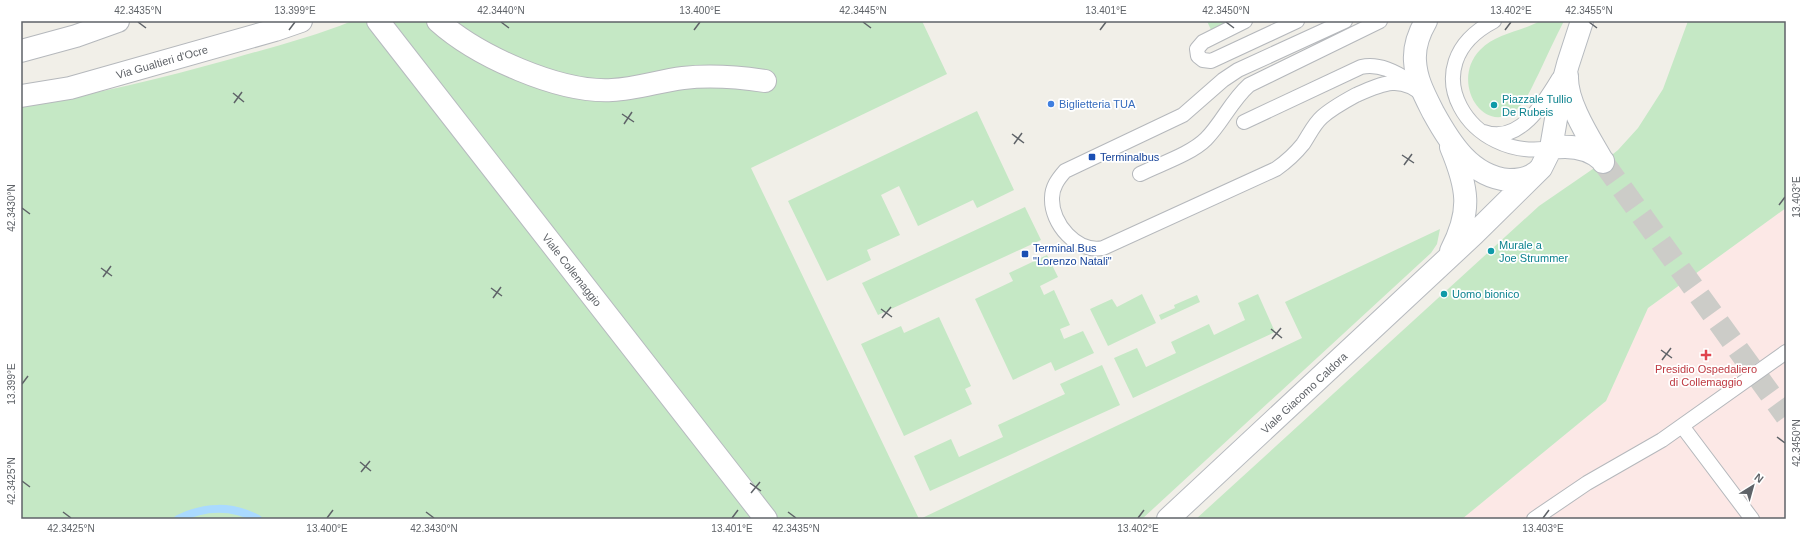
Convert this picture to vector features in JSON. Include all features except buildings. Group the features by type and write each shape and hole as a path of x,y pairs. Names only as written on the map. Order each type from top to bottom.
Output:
{"main road":[{"path":"21,51 76,36 118,21"},
{"name":"Via Gualtieri d'Ocre","path":"21,96 70,88 268,32 301,21"},
{"name":"Viale Collemaggio","path":"378,21 766,519"},
{"path":"438,21 457,36 530,74 571,87 586,90 613,90 682,78 706,76 765,81"},
{"path":"1426,21 1418,37 1415,60 1419,83 1446,137 1465,159 1486,173 1499,178 1512,180 1524,179 1536,172"},
{"name":"Viale Giacomo Caldora","path":"1168,519 1440,267 1544,164 1551,148 1559,100 1568,64 1582,21"},
{"path":"1551,148 1572,147 1583,149 1596,154 1604,162 1570,97 1567,84 1568,64"},
{"name":"Viale Giacomo Caldora","path":"1440,267 1449,254 1461,230 1466,208 1461,173 1446,137"}],"lane":[{"path":"1245,21 1202,43 1197,49 1198,56 1203,60 1210,61 1297,21"},
{"path":"1345,21 1238,70 1223,80 1183,115 1065,171 1054,185 1052,197 1054,209 1065,232 1072,240 1084,247 1097,249 1103,248 1276,169 1293,155 1323,116 1348,100 1379,85 1392,82 1403,84 1417,90 1426,98"},
{"path":"1140,174 1188,152 1205,140 1233,101 1248,86 1380,21"},
{"path":"1494,21 1482,28 1468,40 1459,52 1454,64 1456,94 1465,113 1478,130 1490,139 1508,147 1531,150 1551,148"},
{"path":"1478,130 1492,135 1499,135 1513,131 1525,123 1547,97 1568,64"},
{"path":"1244,122 1357,68 1366,66 1378,66 1395,72 1417,87 1426,98"},
{"path":"1534,519 1587,483 1645,450 1682,426 1786,352"},
{"path":"1682,426 1752,519"}],"shaded area":[{"name":"Presidio Ospedaliero di Collemaggio","path":"1786,208 1786,519 1462,519 1606,401 1648,308"}],"green space":[{"path":"352,21 922,21 947,74 751,168 919,519 21,519 21,105 100,92 179,73 292,42"},
{"path":"1207,21 1231,21 1211,30"},
{"path":"1540,21 1564,21 1526,98 1521,105 1508,115 1496,117 1485,113 1476,104 1470,92 1468,78 1471,63 1486,44 1501,36"},
{"path":"1688,21 1786,21 1786,208 1648,308 1606,401 1462,519 1196,519 1539,206 1618,150 1638,128 1663,89"},
{"path":"977,111 1014,190 977,208 973,200 918,226 899,186 881,195 900,235 867,250 871,260 827,281 788,201"},
{"path":"1025,207 1041,240 878,315 862,283"},
{"path":"1440,229 1437,244 1431,253 1142,519 920,519 1302,338 1285,302"},
{"path":"1047,255 1058,277 1040,286 1044,295 1054,290 1070,325 1060,329 1064,339 1083,331 1094,353 1055,371 1051,362 1013,380 975,299 1013,281 1009,273"},
{"path":"1142,294 1156,323 1108,346 1090,309 1112,299 1117,307"},
{"path":"1258,294 1275,332 1133,398 1114,358 1137,348 1146,367 1176,353 1171,342 1209,324 1214,335 1245,320 1238,303"},
{"path":"1197,295 1200,302 1161,320 1159,315 1175,308 1174,305"},
{"path":"939,317 971,386 965,389 972,404 904,436 861,344 901,326 904,333"},
{"path":"1102,365 1120,405 930,491 914,456 951,439 959,457 1003,437 998,425 1065,394 1060,384"}],"waterway":[{"path":"178,519 198,512 218,509 238,511 258,519"}],"tunnel":[{"path":"1603,162 1786,416"}],"place":[{"name":"Biglietteria TUA","path":"1051,104"},
{"name":"Piazzale Tullio De Rubeis","path":"1494,105"},
{"name":"Terminalbus","path":"1092,157"},
{"name":"Murale a Joe Strummer","path":"1491,251"},
{"name":"Terminal Bus \"Lorenzo Natali\"","path":"1025,254"},
{"name":"Uomo bionico","path":"1444,294"},
{"name":"Presidio Ospedaliero di Collemaggio","path":"1706,355"}]}
